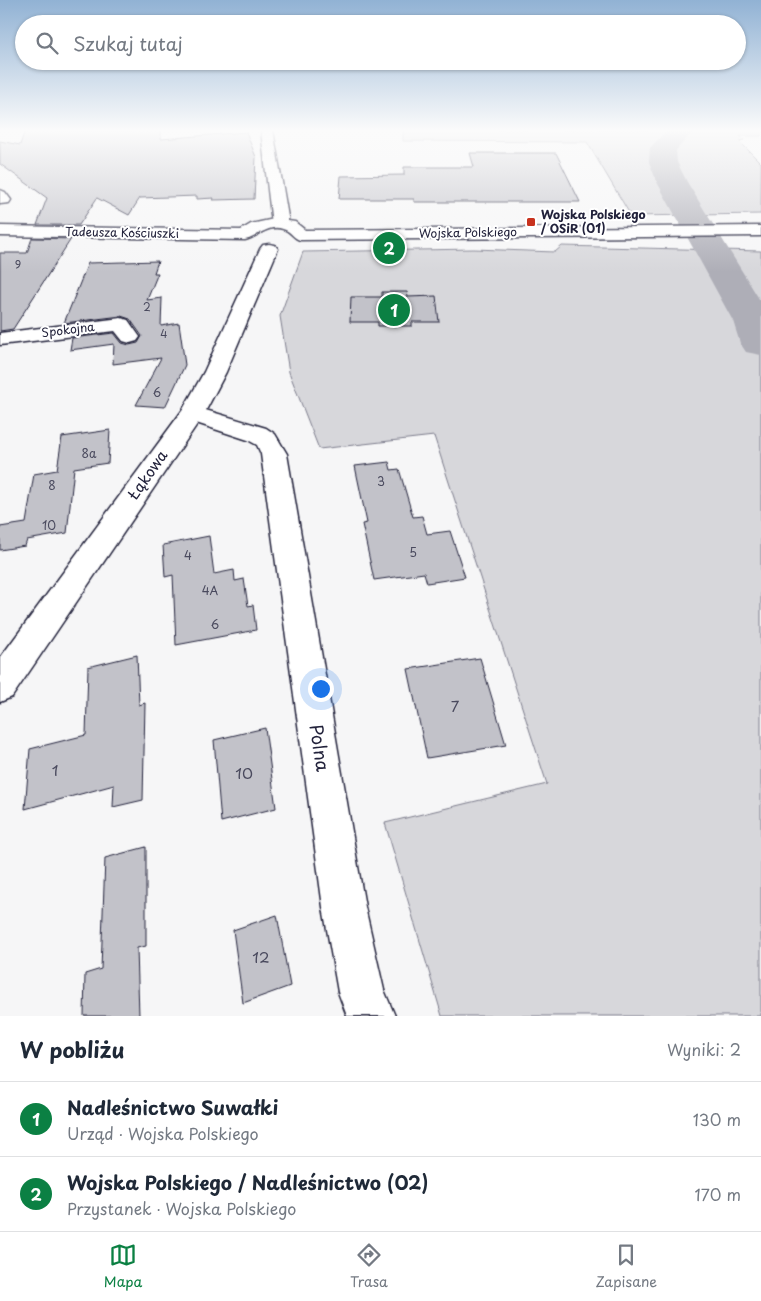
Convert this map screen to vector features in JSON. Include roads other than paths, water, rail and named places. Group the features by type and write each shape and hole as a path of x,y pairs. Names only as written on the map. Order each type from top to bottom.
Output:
{"street":[{"path":"274,177 280,224"},
{"path":"280,224 295,228 300,235 298,240 292,244 269,249 250,246 244,238 248,231 262,225 280,224"},
{"name":"Tadeusza Kościuszki","path":"0,231 245,234"},
{"name":"Wojska Polskiego","path":"300,235 761,231"},
{"path":"0,237 96,233"},
{"name":"Łąkowa","path":"0,686 192,414 215,372 269,249"},
{"name":"Spokojna","path":"0,339 122,324 130,337"},
{"name":"Polna","path":"192,414 257,434 266,440 274,454 344,907 361,992 371,1016"}],"waterway":[{"path":"670,177 753,321 761,343"}],"place":[{"name":"Wojska Polskiego / OSiR (01)","path":"531,222"},
{"name":"Wojska Polskiego / Nadleśnictwo (02)","path":"389,248"},
{"name":"Nadleśnictwo Suwałki","path":"394,310"}]}
